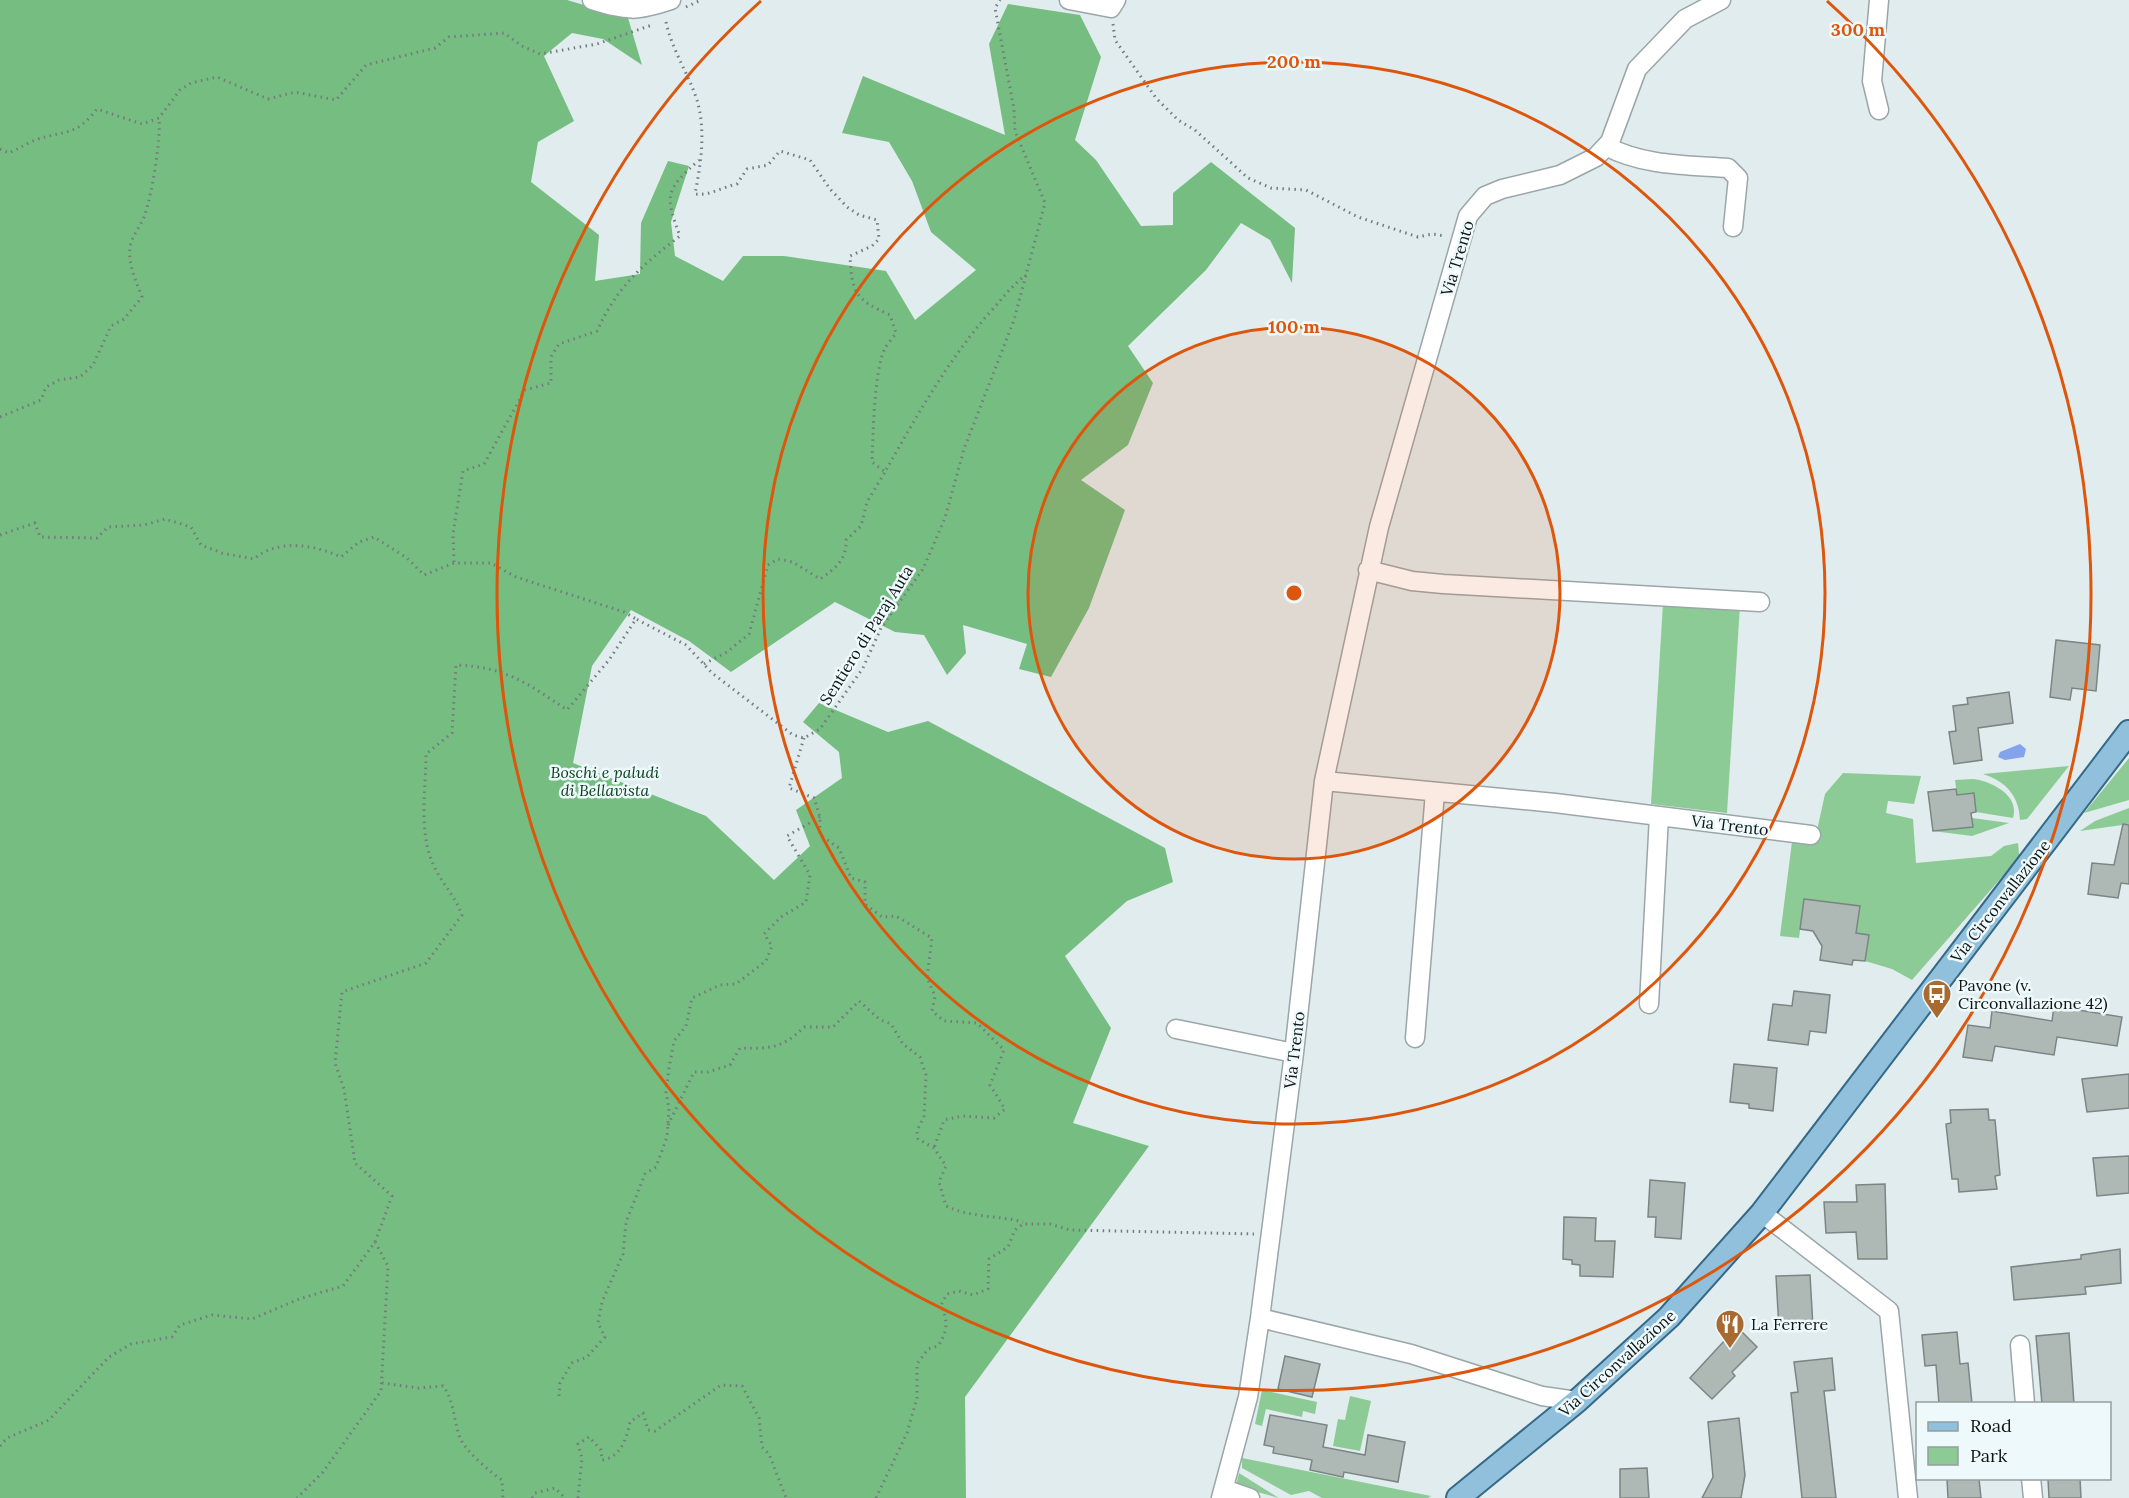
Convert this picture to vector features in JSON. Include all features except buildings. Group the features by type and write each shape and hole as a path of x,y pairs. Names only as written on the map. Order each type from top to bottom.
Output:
{"main road":[{"name":"Via Circonvallazione","path":"1458,1498 1576,1401 1669,1317 1762,1213 2129,732"}],"street":[{"path":"592,0 623,9 674,9"},
{"path":"1069,0 1114,4"},
{"name":"Via Trento","path":"1223,1493 1248,1397 1260,1318 1294,1053 1324,780 1368,570 1468,216 1485,196 1502,189 1560,175 1596,157 1606,146 1623,110 1637,69 1685,19 1720,0"},
{"path":"1879,0 1872,81 1879,110"},
{"path":"1606,146 1623,156 1689,167 1728,168 1738,178 1733,227"},
{"path":"1368,570 1412,581 1443,584 1760,602"},
{"name":"Via Trento","path":"1324,780 1659,816 1811,835"},
{"path":"1415,1038 1435,792"},
{"path":"1649,1004 1659,816"},
{"path":"1176,1029 1294,1053"},
{"path":"1762,1213 1889,1311 1908,1498"},
{"path":"1260,1318 1411,1354 1542,1396 1576,1401"},
{"path":"2020,1345 2025,1402"},
{"path":"2031,1480 2033,1498"},
{"path":"1223,1493 1250,1498"}],"path":[{"path":"0,149 9,153 34,141 73,131 85,124 97,110 142,124 159,118 180,90 191,83 217,77 268,99 295,92 336,100 366,65 435,48 449,37 504,33 522,46 540,54 597,44 666,22 674,9 701,0"},
{"name":"Sentiero di Paraj Auta","path":"804,738 820,729 863,668 881,628 923,569 945,518 964,449 1014,320 1026,275 1045,203 1015,131 1014,109 995,8 1000,0"},
{"path":"1114,4 1115,40 1156,98 1248,178 1271,188 1306,190 1358,217 1418,237 1432,234 1462,238"},
{"path":"666,22 670,42 697,101 703,141 695,194 705,195 737,184 747,169 768,165 780,151 810,160 830,189 847,207 859,215 877,220 879,238 872,246 850,256 852,285 868,305 890,315 896,333 884,349 880,367 873,441 872,462 885,472"},
{"path":"0,417 41,400 46,387 59,380 81,377 93,365 111,327 124,319 142,297 130,266 130,246 145,215 151,189 161,135 159,118"},
{"path":"454,563 453,534 463,471 483,464 525,390 551,383 551,357 559,344 597,331 606,311 625,284 645,263 680,236 670,210 669,198 673,186 701,158"},
{"path":"704,664 728,652 749,634 768,565 778,559 793,562 820,579 840,564 846,551 846,540 861,526 867,502 930,390 967,339 1014,283 1026,275"},
{"path":"0,535 35,523 40,537 97,538 108,527 144,525 165,519 191,527 201,545 222,553 254,559 261,553 282,546 301,546 328,551 341,557 359,542 374,537 407,558 424,575 454,563 491,563 516,577 624,612 686,645 704,664 793,735 804,738 789,788 814,798 820,817 820,835 839,848 851,878 866,882 865,904 882,917 896,916 932,938 927,978 935,996 932,1011 945,1021 977,1023 1004,1050 990,1085 1005,1109 994,1118 962,1116 944,1120 934,1148"},
{"path":"0,1446 7,1438 49,1420 109,1357 131,1344 172,1337 180,1325 212,1315 252,1319 299,1299 343,1286 375,1242 392,1196 355,1163 344,1089 335,1063 342,992 426,963 462,915 454,895 434,867 426,840 426,754 452,733 456,665 485,666 522,679 567,710 609,660 636,620"},
{"path":"559,1396 560,1383 572,1364 587,1357 605,1337 598,1323 602,1302 623,1254 626,1222 645,1174 656,1167 667,1137 669,1109 666,1092 674,1041 686,1026 692,998 720,985 736,984 766,961 772,946 764,934 781,917 806,902 810,875 787,836 820,817"},
{"path":"667,1126 676,1114 694,1072 708,1072 730,1065 740,1048 766,1049 789,1042 804,1027 833,1027 858,1001 879,1019 891,1024 903,1044 920,1057 926,1075 924,1116 917,1131 918,1139 934,1148 946,1166 939,1182 946,1206 962,1214 1006,1218 1028,1224"},
{"path":"876,1498 907,1433 916,1398 917,1364 928,1349 938,1346 945,1336 947,1321 941,1305 947,1294 959,1291 973,1295 988,1289 989,1259 1008,1247 1016,1230 1023,1224 1050,1224 1070,1230 1269,1234"},
{"path":"297,1498 323,1472 381,1391 388,1266 375,1242"},
{"path":"381,1383 418,1388 443,1386 449,1392 461,1442 490,1472 502,1480 503,1498"},
{"path":"578,1498 582,1467 578,1444 589,1437 601,1450 602,1460 609,1460 618,1453 627,1435 630,1422 643,1413 648,1430 655,1431 721,1385 742,1386 759,1418 762,1447 769,1454 786,1498"},
{"path":"532,1498 535,1493 555,1488 565,1498"}],"green space":[{"name":"Boschi e paludi di Bellavista","path":"0,0 567,0 628,18 642,65 603,39 572,33 544,56 574,121 538,142 531,182 599,235 595,281 640,274 641,223 668,161 689,166 671,222 675,256 723,281 743,256 784,256 886,271 915,320 976,270 931,232 912,181 889,142 842,133 863,76 1005,135 989,44 1008,4 1080,15 1101,57 1075,140 1096,160 1141,226 1173,225 1173,193 1211,162 1295,228 1292,283 1270,240 1241,223 1206,270 1128,346 1153,383 1128,445 1081,480 1125,510 1089,608 1051,677 1019,669 1027,644 963,625 966,653 947,675 924,635 895,632 835,602 731,672 689,641 631,610 592,666 573,763 706,816 774,880 810,846 796,810 842,778 839,752 803,722 819,703 888,732 928,721 1165,848 1173,882 1127,901 1065,956 1111,1028 1073,1123 1149,1146 965,1397 966,1498 0,1498"},
{"path":"1663,603 1740,605 1727,813 1651,804"},
{"path":"2129,758 2129,800 2084,813"},
{"path":"2069,766 2027,819 2020,820 2014,796 2004,785 1983,774"},
{"path":"1843,773 1921,776 1914,804 1888,801 1886,813 1913,819 1916,863 1991,856 2004,846 2018,843 2019,854 2022,854 1912,980 1892,969 1865,961 1869,935 1856,933 1860,906 1804,899 1799,938 1780,936 1792,842 1814,844 1825,794"},
{"path":"1973,779 1995,786 2008,796 2014,810 2013,818 1976,812 1974,794 1957,795 1955,780"},
{"path":"2129,808 2129,824 2080,831 2095,821"},
{"path":"1972,818 2009,823 1972,836 1933,831 1972,827"},
{"path":"1262,1390 1317,1402 1315,1414 1303,1411 1302,1417 1266,1409 1262,1426 1255,1424"},
{"path":"1350,1396 1371,1401 1360,1451 1333,1446 1338,1419 1345,1420"},
{"path":"1242,1458 1431,1496 1428,1498 1322,1498 1309,1491 1291,1495 1242,1468"},
{"path":"1239,1473 1279,1498 1236,1486"}],"water":[{"path":"2020,744 2026,749 2024,757 2005,760 1998,757 2000,752"}],"place":[{"name":"Pavone (v. Circonvallazione 42)","path":"1937,1020"},
{"name":"La Ferrere","path":"1730,1350"}]}
